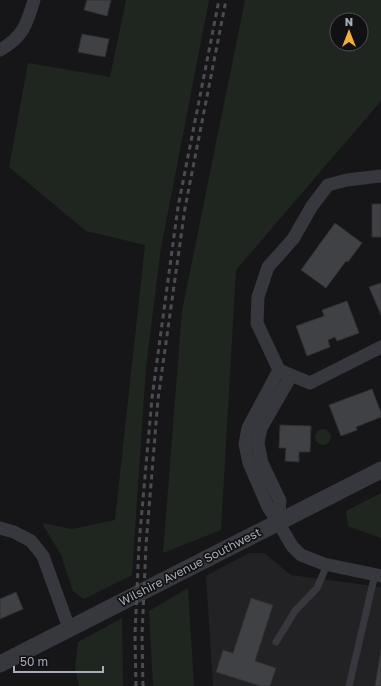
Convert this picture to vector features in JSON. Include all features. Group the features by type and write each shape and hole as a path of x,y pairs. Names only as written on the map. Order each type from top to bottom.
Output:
{"street":[{"path":"0,50 11,44 20,36 25,27 34,0"},
{"path":"381,176 348,180 328,186 312,206 293,239 268,267 258,297 257,323 285,373 310,383 381,347"},
{"path":"285,373 248,428 245,444 249,463 264,500 292,546 301,555 327,565 378,575"},
{"name":"Wilshire Avenue Southwest","path":"0,664 381,470"},
{"path":"0,528 14,532 32,541 43,556 69,628"}],"lane":[{"path":"276,642 295,612 317,588 327,565"},
{"path":"349,686 378,575"}],"shaded area":[{"path":"126,0 209,0 161,248 146,368 132,575 84,599 73,591 61,555 42,523 72,529 115,520 145,245 86,231 9,167 28,63 110,77"},
{"path":"245,0 381,0 381,101 236,270 221,530 163,553 182,311"},
{"path":"320,429 326,429 331,434 329,443 326,445 320,445 315,440 315,434"},
{"path":"381,493 381,538 348,526 346,511"},
{"path":"249,553 264,553 291,575 381,587 381,686 213,686 206,576"},
{"path":"188,588 194,686 153,686 149,611"},
{"path":"122,618 123,686 79,686 75,669 78,642"}],"building":[{"path":"87,0 111,0 107,16 84,10"},
{"path":"82,34 109,39 105,57 78,52"},
{"path":"372,204 381,204 381,237 372,237"},
{"path":"335,223 362,243 348,262 346,261 326,288 301,270"},
{"path":"381,283 381,315 369,287"},
{"path":"347,301 359,333 337,341 335,337 328,340 330,347 307,356 296,326 324,316 322,310"},
{"path":"372,389 381,413 381,417 356,427 357,430 341,436 329,405"},
{"path":"280,425 311,426 310,452 299,452 299,462 285,461 286,448 279,448"},
{"path":"16,592 23,609 0,619 0,599"},
{"path":"251,598 273,605 255,661 276,668 270,686 260,686 216,672 223,650 233,653"},
{"path":"381,650 381,686 375,686"}],"railway":[{"path":"136,686 135,635 139,544 152,398 178,207 219,0"},
{"path":"143,686 142,635 146,545 158,399 185,208 226,0"}]}
